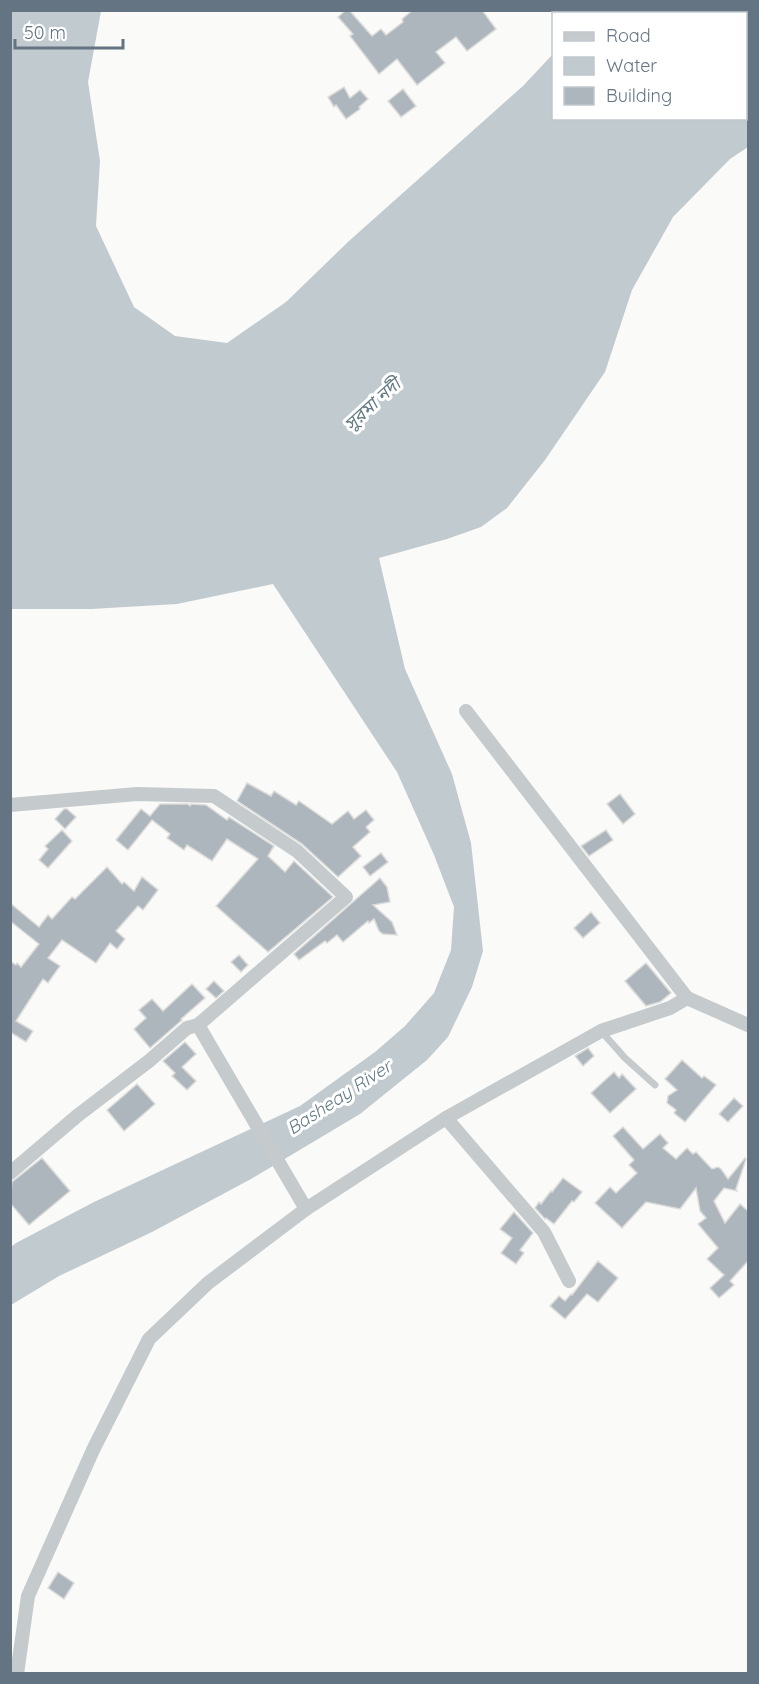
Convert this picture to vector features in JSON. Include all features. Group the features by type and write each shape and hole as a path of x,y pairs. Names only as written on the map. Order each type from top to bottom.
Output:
{"street":[{"path":"466,711 687,998 748,1025"},
{"path":"10,805 136,794 214,796 297,851 346,897 198,1024 187,1028 10,1173"},
{"path":"16,1674 28,1596 93,1450 149,1339 208,1283 306,1209 446,1118 601,1031 670,1008 687,998"},
{"path":"198,1024 239,1098 306,1209"},
{"path":"446,1118 544,1232 569,1281"}],"lane":[{"path":"601,1031 625,1058 655,1085"}],"water":[{"path":"594,10 748,11 748,147 730,159 673,217 632,290 605,372 545,460 507,508 481,527 379,558 405,669 452,774 471,843 483,951 472,987 448,1037 427,1060 360,1114 251,1179 152,1232 59,1276 11,1305 11,1247 16,1243 94,1202 300,1106 375,1052 405,1026 434,993 451,950 454,907 434,855 397,772 273,584 177,604 91,609 11,609 11,11 101,11 88,82 100,161 96,226 134,307 175,336 227,343 286,302 349,241 523,86 552,55 552,120 747,120 747,12 593,12"}],"building":[{"path":"349,10 372,36 381,29 386,35 403,22 402,19 413,10 482,10 496,29 467,51 456,37 436,52 445,63 417,85 397,59 379,74 350,36 353,34 338,17"},
{"path":"344,87 350,98 360,90 368,99 359,107 360,109 346,119 328,97"},
{"path":"403,89 416,106 401,117 388,101"},
{"path":"247,783 271,796 274,791 296,805 299,801 332,824 348,811 354,819 366,810 374,820 366,827 370,832 353,847 361,856 338,877 302,844 237,801"},
{"path":"620,794 635,814 623,824 607,804"},
{"path":"160,804 206,805 227,820 229,817 274,846 268,856 285,872 294,861 333,897 268,952 216,906 258,859 227,839 212,861 187,845 184,850 167,838 170,834 152,820 128,850 116,840 141,809 150,816"},
{"path":"64,809 76,817 65,829 55,819"},
{"path":"62,830 72,841 48,868 39,860 48,849 45,846"},
{"path":"606,830 613,840 589,856 581,846"},
{"path":"381,853 388,862 370,876 363,867"},
{"path":"107,867 122,884 124,882 134,891 142,877 158,890 143,910 138,906 116,931 125,939 117,949 110,943 96,963 62,940 48,958 60,966 48,983 43,979 16,1021 33,1031 26,1042 10,1032 10,961 21,967 39,944 10,921 10,903 39,927 48,915 52,919 72,897 75,899"},
{"path":"380,878 387,887 390,902 373,905 392,922 397,935 383,934 379,931 374,919 369,923 368,921 343,942 337,935 299,960 294,954"},
{"path":"591,912 600,923 583,938 574,928"},
{"path":"239,955 248,965 241,972 231,962"},
{"path":"646,963 671,993 660,1002 646,1006 625,981"},
{"path":"214,981 224,991 216,998 206,989"},
{"path":"192,984 205,998 150,1048 134,1029 146,1018 139,1010 152,999 163,1011"},
{"path":"185,1042 196,1054 182,1067 196,1081 187,1090 172,1076 175,1073 163,1061"},
{"path":"588,1048 594,1056 583,1066 575,1056"},
{"path":"682,1060 702,1078 704,1076 716,1085 685,1122 667,1103 668,1096 677,1090 665,1079"},
{"path":"614,1072 619,1078 622,1074 636,1089 610,1113 591,1093"},
{"path":"137,1084 155,1104 124,1131 107,1110"},
{"path":"734,1098 743,1106 728,1122 719,1114"},
{"path":"623,1127 643,1149 660,1134 668,1143 663,1148 676,1159 687,1148 693,1154 696,1152 712,1169 718,1167 721,1169 728,1179 746,1159 737,1191 724,1188 714,1201 725,1223 740,1204 748,1211 748,1261 730,1281 734,1285 719,1298 710,1288 724,1275 707,1259 718,1248 698,1224 706,1218 700,1211 696,1188 680,1209 646,1202 622,1228 595,1203 610,1187 616,1193 637,1173 629,1165 634,1160 613,1136"},
{"path":"42,1158 70,1191 29,1225 10,1203 12,1182"},
{"path":"563,1178 582,1192 554,1224 545,1219 535,1208"},
{"path":"514,1212 533,1233 520,1250 524,1253 516,1264 501,1253 512,1238 500,1229"},
{"path":"598,1261 618,1278 598,1302 587,1294 565,1319 550,1306 559,1296 565,1301 572,1295"},
{"path":"58,1572 74,1583 64,1599 48,1588"}],"water label":[{"name":"সুরমা নদী","path":"372,404"},
{"name":"Basheay River","path":"339,1097"}]}
